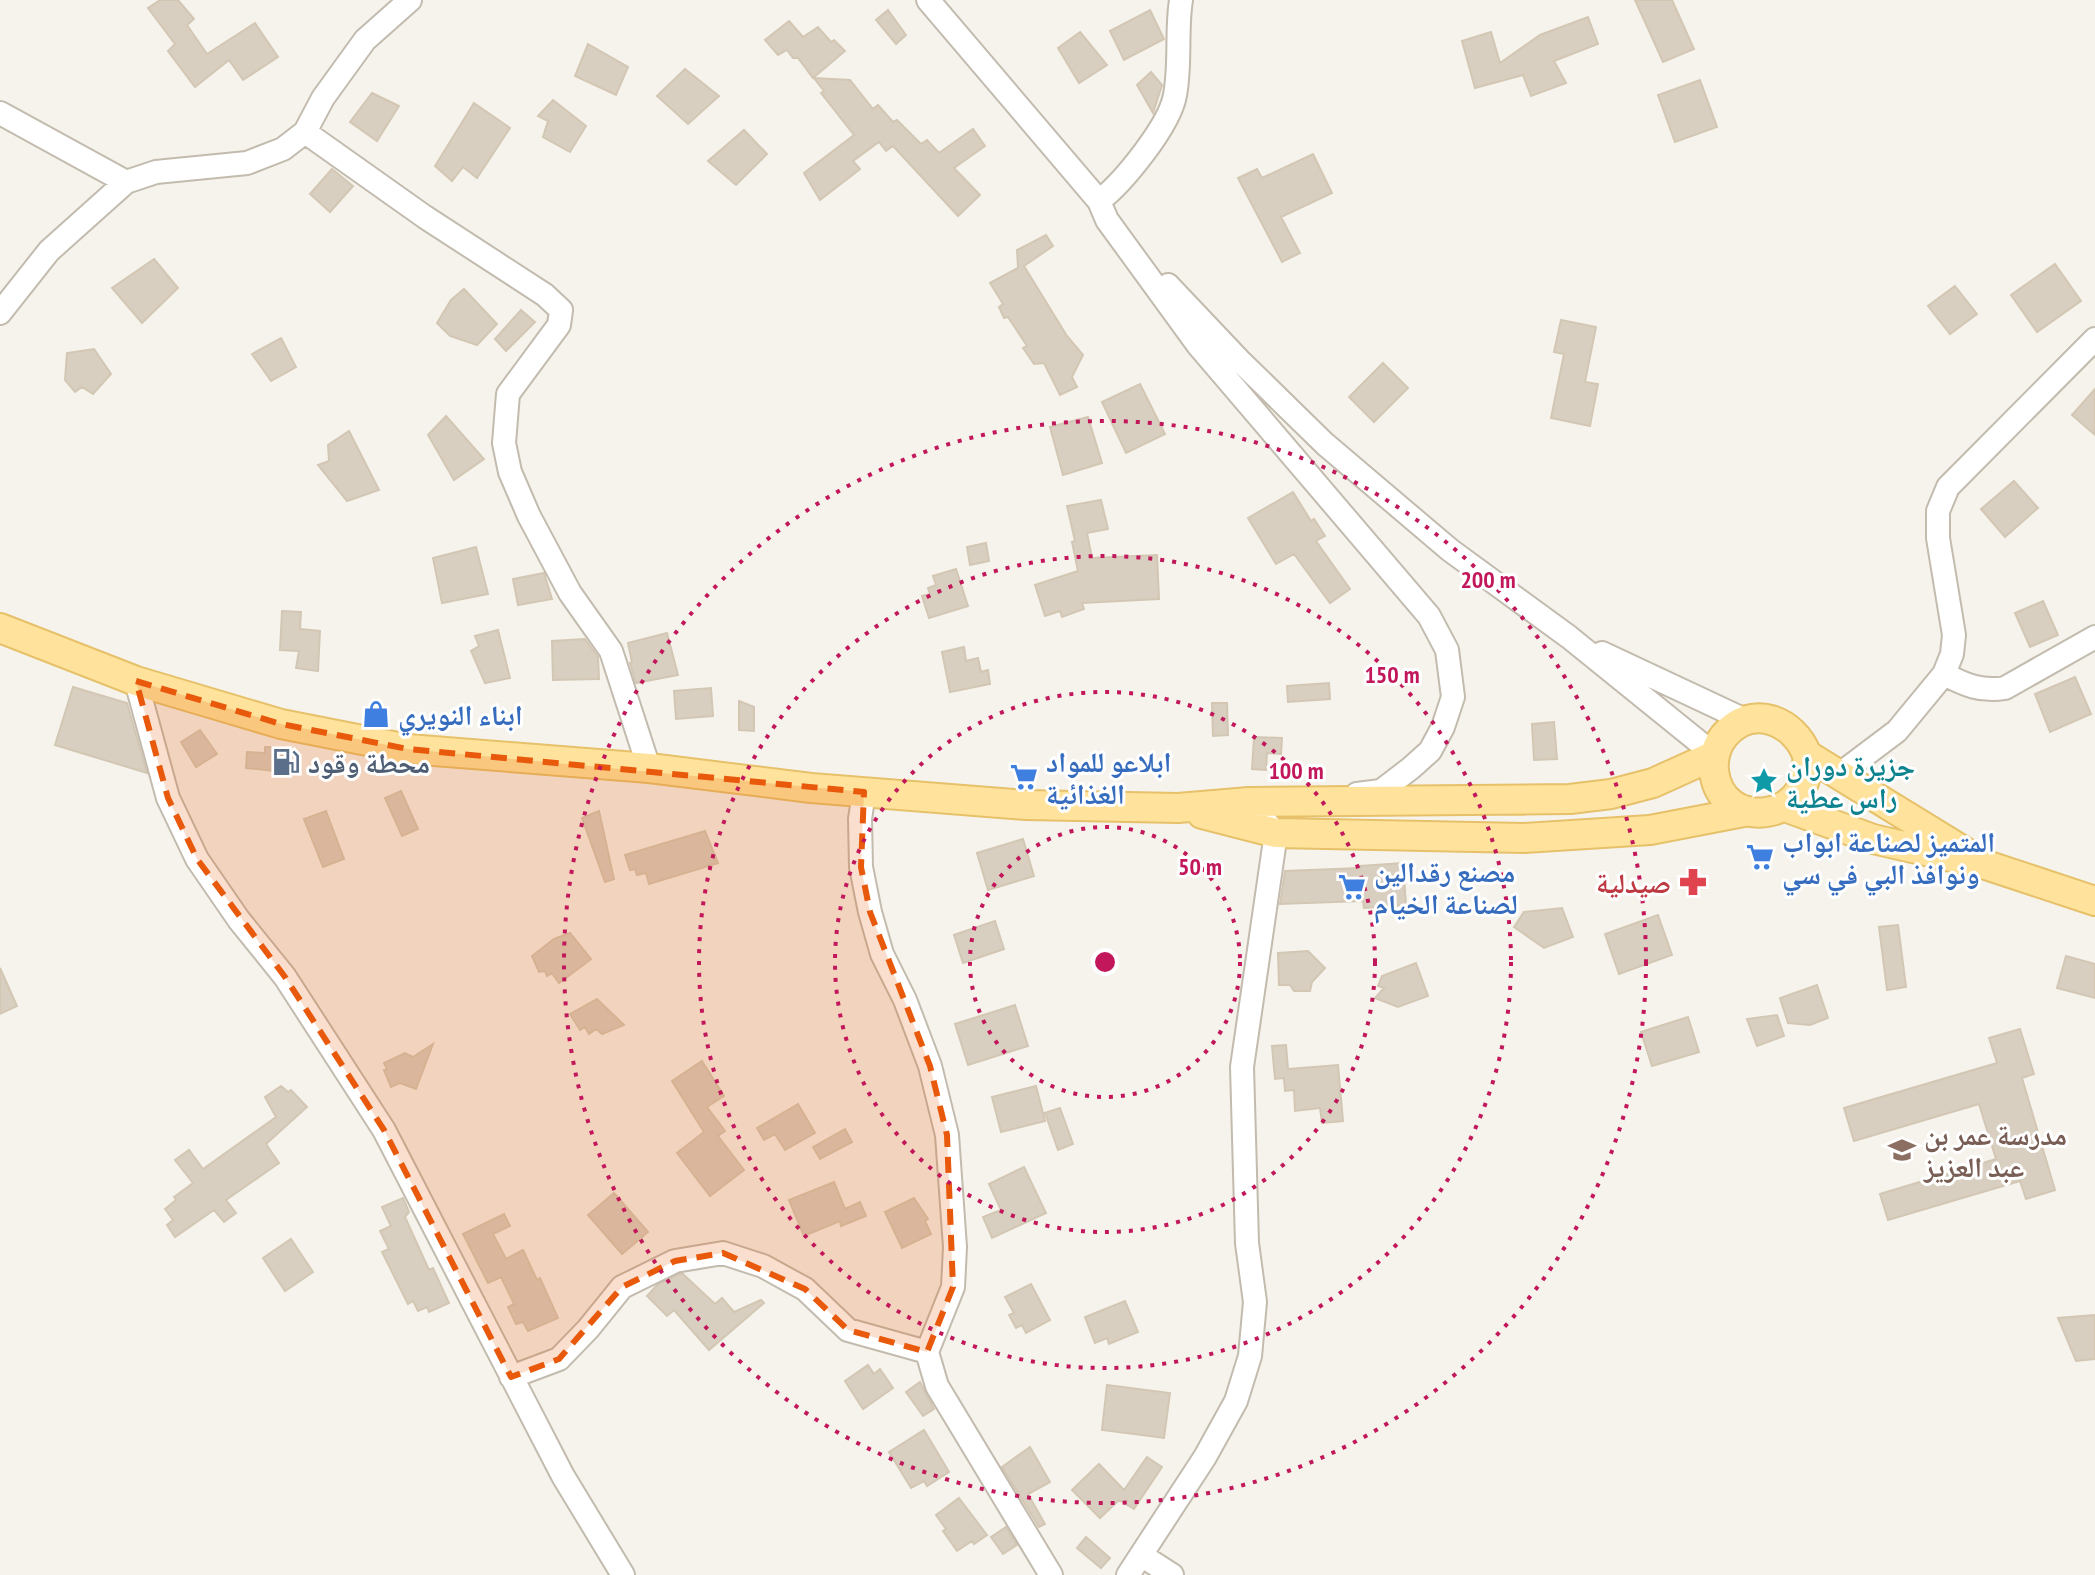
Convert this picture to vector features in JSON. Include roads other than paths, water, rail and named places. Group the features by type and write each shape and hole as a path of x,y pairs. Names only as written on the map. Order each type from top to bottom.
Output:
{"main road":[{"path":"0,628 136,681 281,724 408,749 649,768 811,788 1026,805 1178,808 1263,803 1570,799 1611,794 1653,783 1715,755"},
{"path":"1772,720 1784,725 1795,732 1807,755 1807,778 1802,789 1785,807 1761,813 1749,811 1737,806 1717,787 1713,766 1715,755 1726,734 1747,721 1772,720"},
{"path":"1807,755 1986,865"},
{"path":"1785,807 1873,839 1986,865 2095,901"},
{"path":"1178,808 1276,833 1524,838 1650,830 1749,811"}],"street":[{"path":"0,313 49,251 126,182 156,172 247,163 283,149 305,132 323,98 365,40 410,0"},
{"path":"928,0 1103,211 1239,360 1325,444 1450,550 1569,637 1715,755"},
{"path":"1103,211 1175,99 1181,0"},
{"path":"0,113 126,182"},
{"path":"305,132 425,217 545,295 561,310 559,325 508,394 504,443 510,472 529,516 570,593 611,651 649,768"},
{"path":"1103,211 1198,345 1429,616 1447,650 1453,697 1443,727 1430,751 1381,791 1263,803 1276,833 1242,1067 1247,1243 1255,1302 1250,1356 1236,1401 1205,1457 1128,1575"},
{"path":"1840,774 1897,731 1944,674 1952,654 1954,635 1938,538 1938,511 1948,487 2095,339"},
{"path":"1569,637 1747,721"},
{"path":"1944,674 1970,688 2005,688 2095,637"},
{"path":"136,681 168,798 197,859 239,920 285,977 384,1130 563,1476 623,1575"},
{"path":"864,792 860,819 861,867 870,912 882,954 905,1000 930,1066 947,1135 955,1247 953,1287 927,1352 937,1386 1051,1575"},
{"path":"511,1377 559,1359 622,1287 675,1261 723,1253 763,1266 805,1289 848,1330 927,1352"},
{"path":"1141,1555 1172,1575"}],"place":[{"name":"ابناء النويري","path":"376,714"},
{"name":"محطة وقود","path":"286,762"},
{"name":"ابلاعو للمواد الغذائية","path":"1024,777"},
{"name":"جزيرة دوران راس عطية","path":"1764,781"},
{"name":"المتميز لصناعة ابواب ونوافذ البي في سي","path":"1760,857"},
{"name":"صيدلية","path":"1693,882"},
{"name":"مصنع رقدالين لصناعة الخيام","path":"1352,887"},
{"name":"مدرسة عمر بن عبد العزيز","path":"1902,1150"}]}
